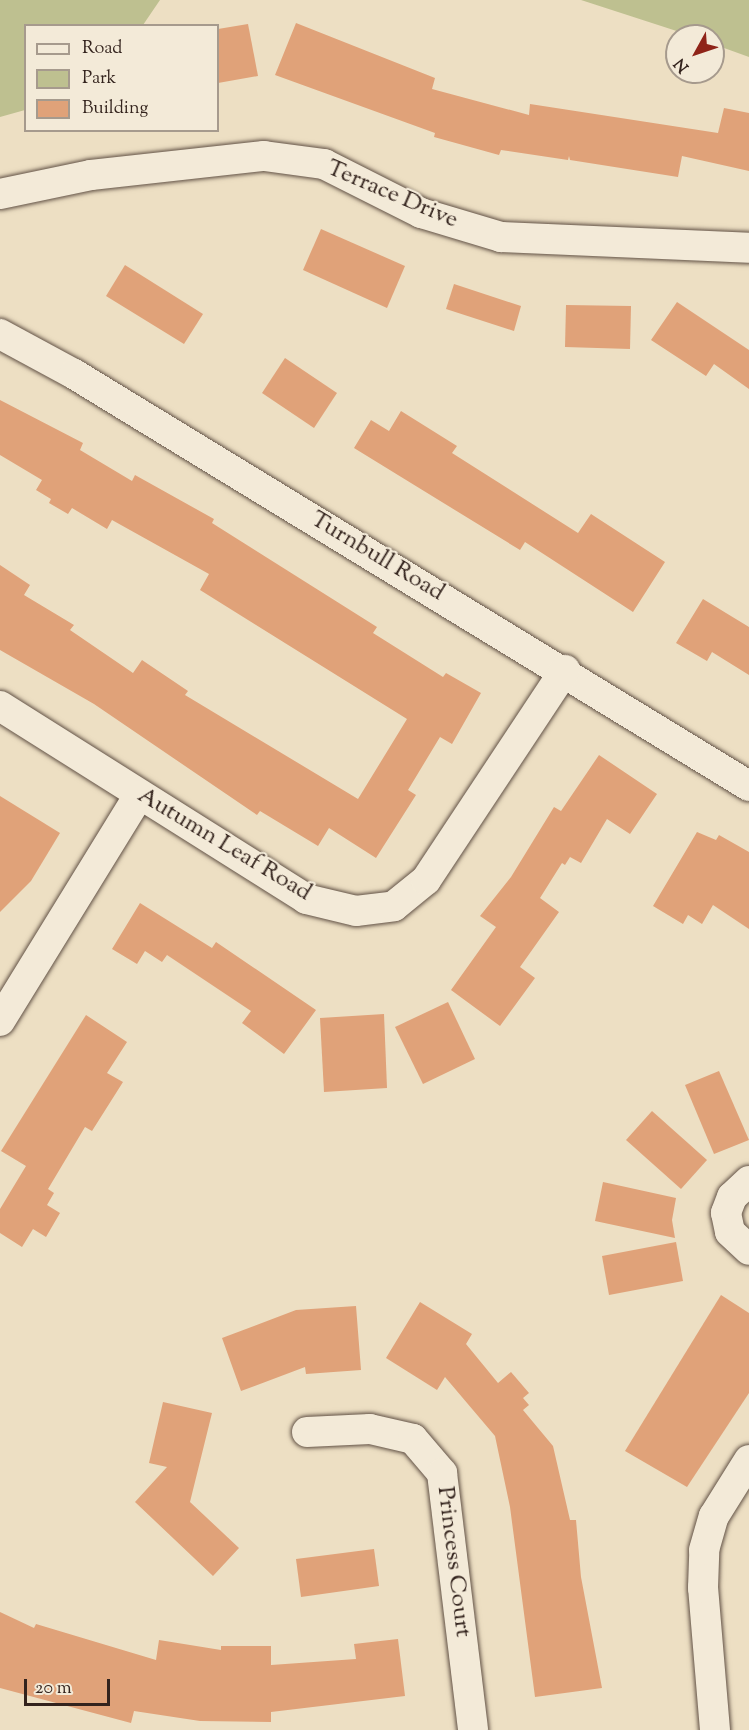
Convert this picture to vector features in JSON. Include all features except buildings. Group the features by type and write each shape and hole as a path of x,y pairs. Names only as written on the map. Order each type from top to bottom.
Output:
{"street":[{"name":"Terrace Drive","path":"0,194 91,175 264,156 324,164 421,213 501,237 749,248"},
{"name":"Turnbull Road","path":"0,334 74,374 565,670 749,786"},
{"name":"Autumn Leaf Road","path":"0,706 306,899 356,911 394,906 426,880 565,670"},
{"path":"0,1021 139,795"},
{"path":"749,1181 732,1197 726,1213 730,1232 749,1250"},
{"name":"Princess Court","path":"307,1432 370,1429 413,1439 442,1473 473,1730"},
{"path":"715,1730 703,1588 704,1550 714,1516 749,1460"}],"green space":[{"path":"0,0 160,0 144,24 24,24 24,110 0,117"},
{"path":"581,0 749,0 749,57 725,48 725,24 665,24 665,27"}]}
